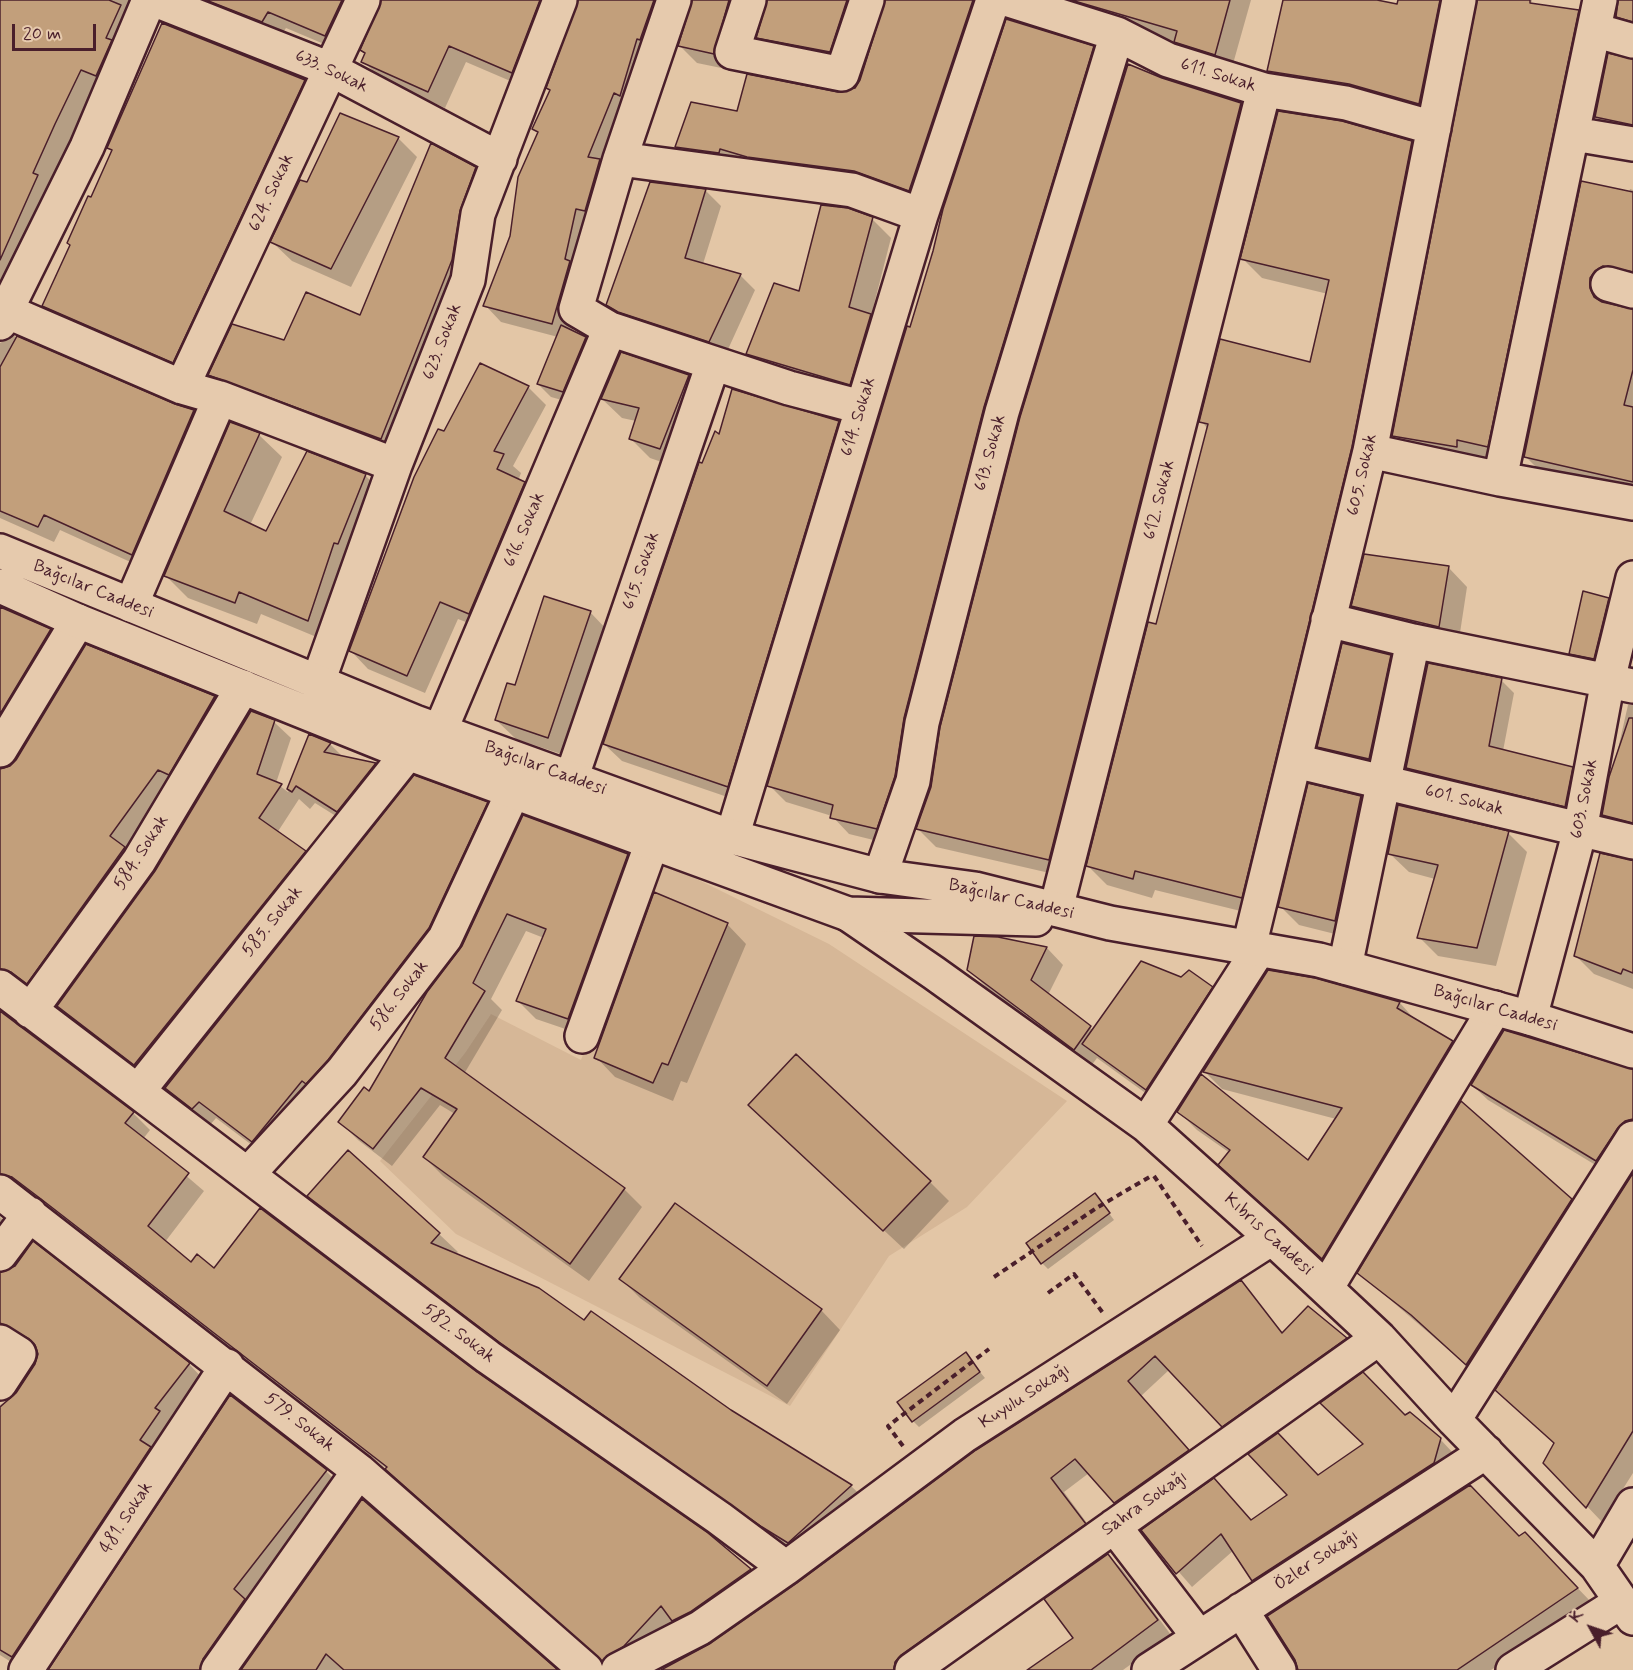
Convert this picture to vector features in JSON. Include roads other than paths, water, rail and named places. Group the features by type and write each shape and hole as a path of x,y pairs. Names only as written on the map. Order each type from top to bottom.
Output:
{"street":[{"path":"149,0 87,147 3,317 182,387 220,398 395,465"},
{"name":"633. Sokak","path":"155,0 330,69 500,159"},
{"name":"624. Sokak","path":"182,387 363,0"},
{"name":"623. Sokak","path":"318,682 395,465 468,280 478,214 560,0"},
{"path":"674,0 620,159 576,309 610,329 713,364 861,407"},
{"path":"749,0 732,52 842,74 867,0"},
{"name":"614. Sokak","path":"732,837 861,407 921,215 993,0"},
{"name":"611. Sokak","path":"1009,0 1117,34 1168,60 1264,90 1346,103 1434,128"},
{"name":"605. Sokak","path":"1152,1131 1254,948 1295,761 1370,451 1459,0"},
{"path":"1500,479 1574,134 1597,15 1633,41"},
{"name":"613. Sokak","path":"880,876 913,781 921,723 1002,412 1117,34"},
{"name":"612. Sokak","path":"1056,909 1264,90"},
{"path":"1574,134 1633,144"},
{"path":"620,159 852,190 921,215"},
{"name":"616. Sokak","path":"440,731 610,329"},
{"name":"615. Sokak","path":"571,779 713,364"},
{"path":"131,605 220,398"},
{"path":"1370,451 1500,479 1633,503"},
{"name":"Bağcılar Caddesi","path":"0,551 440,731 732,837 880,876 975,889 1110,922 1345,967 1530,1018 1633,1051"},
{"name":"603. Sokak","path":"1530,1018 1621,683 1633,578"},
{"name":"Bağcılar Caddesi","path":"0,585 78,621 408,753 848,914 961,915 1110,922"},
{"path":"1328,620 1413,641 1621,683"},
{"path":"0,750 78,621"},
{"path":"1345,967 1413,641"},
{"name":"584. Sokak","path":"30,1011 140,861 243,687"},
{"name":"585. Sokak","path":"138,1091 408,753"},
{"name":"601. Sokak","path":"1295,761 1633,842"},
{"name":"586. Sokak","path":"248,1174 342,1072 445,938 513,792"},
{"path":"582,1036 652,843"},
{"name":"Kıbrıs Caddesi","path":"848,914 934,973 1152,1131 1327,1287 1379,1338 1454,1420 1597,1566 1627,1610"},
{"name":"582. Sokak","path":"0,987 488,1357 719,1518 786,1568"},
{"path":"1327,1287 1495,1008"},
{"path":"1454,1420 1633,1138"},
{"name":"579. Sokak","path":"0,1192 359,1470 586,1670"},
{"path":"0,1254 30,1214"},
{"name":"Kuyulu Sokağı","path":"618,1670 700,1628 786,1568 964,1435 1272,1238"},
{"name":"Sahra Sokağı","path":"912,1670 1379,1338"},
{"path":"0,1342 20,1354 0,1383"},
{"name":"481. Sokak","path":"26,1670 227,1366"},
{"name":"Özler Sokağı","path":"1149,1670 1486,1452"},
{"path":"218,1670 359,1470"},
{"path":"1597,1566 1633,1505"},
{"path":"1114,1526 1200,1637"},
{"path":"1241,1610 1279,1670"},
{"path":"1513,1670 1627,1610"}]}
